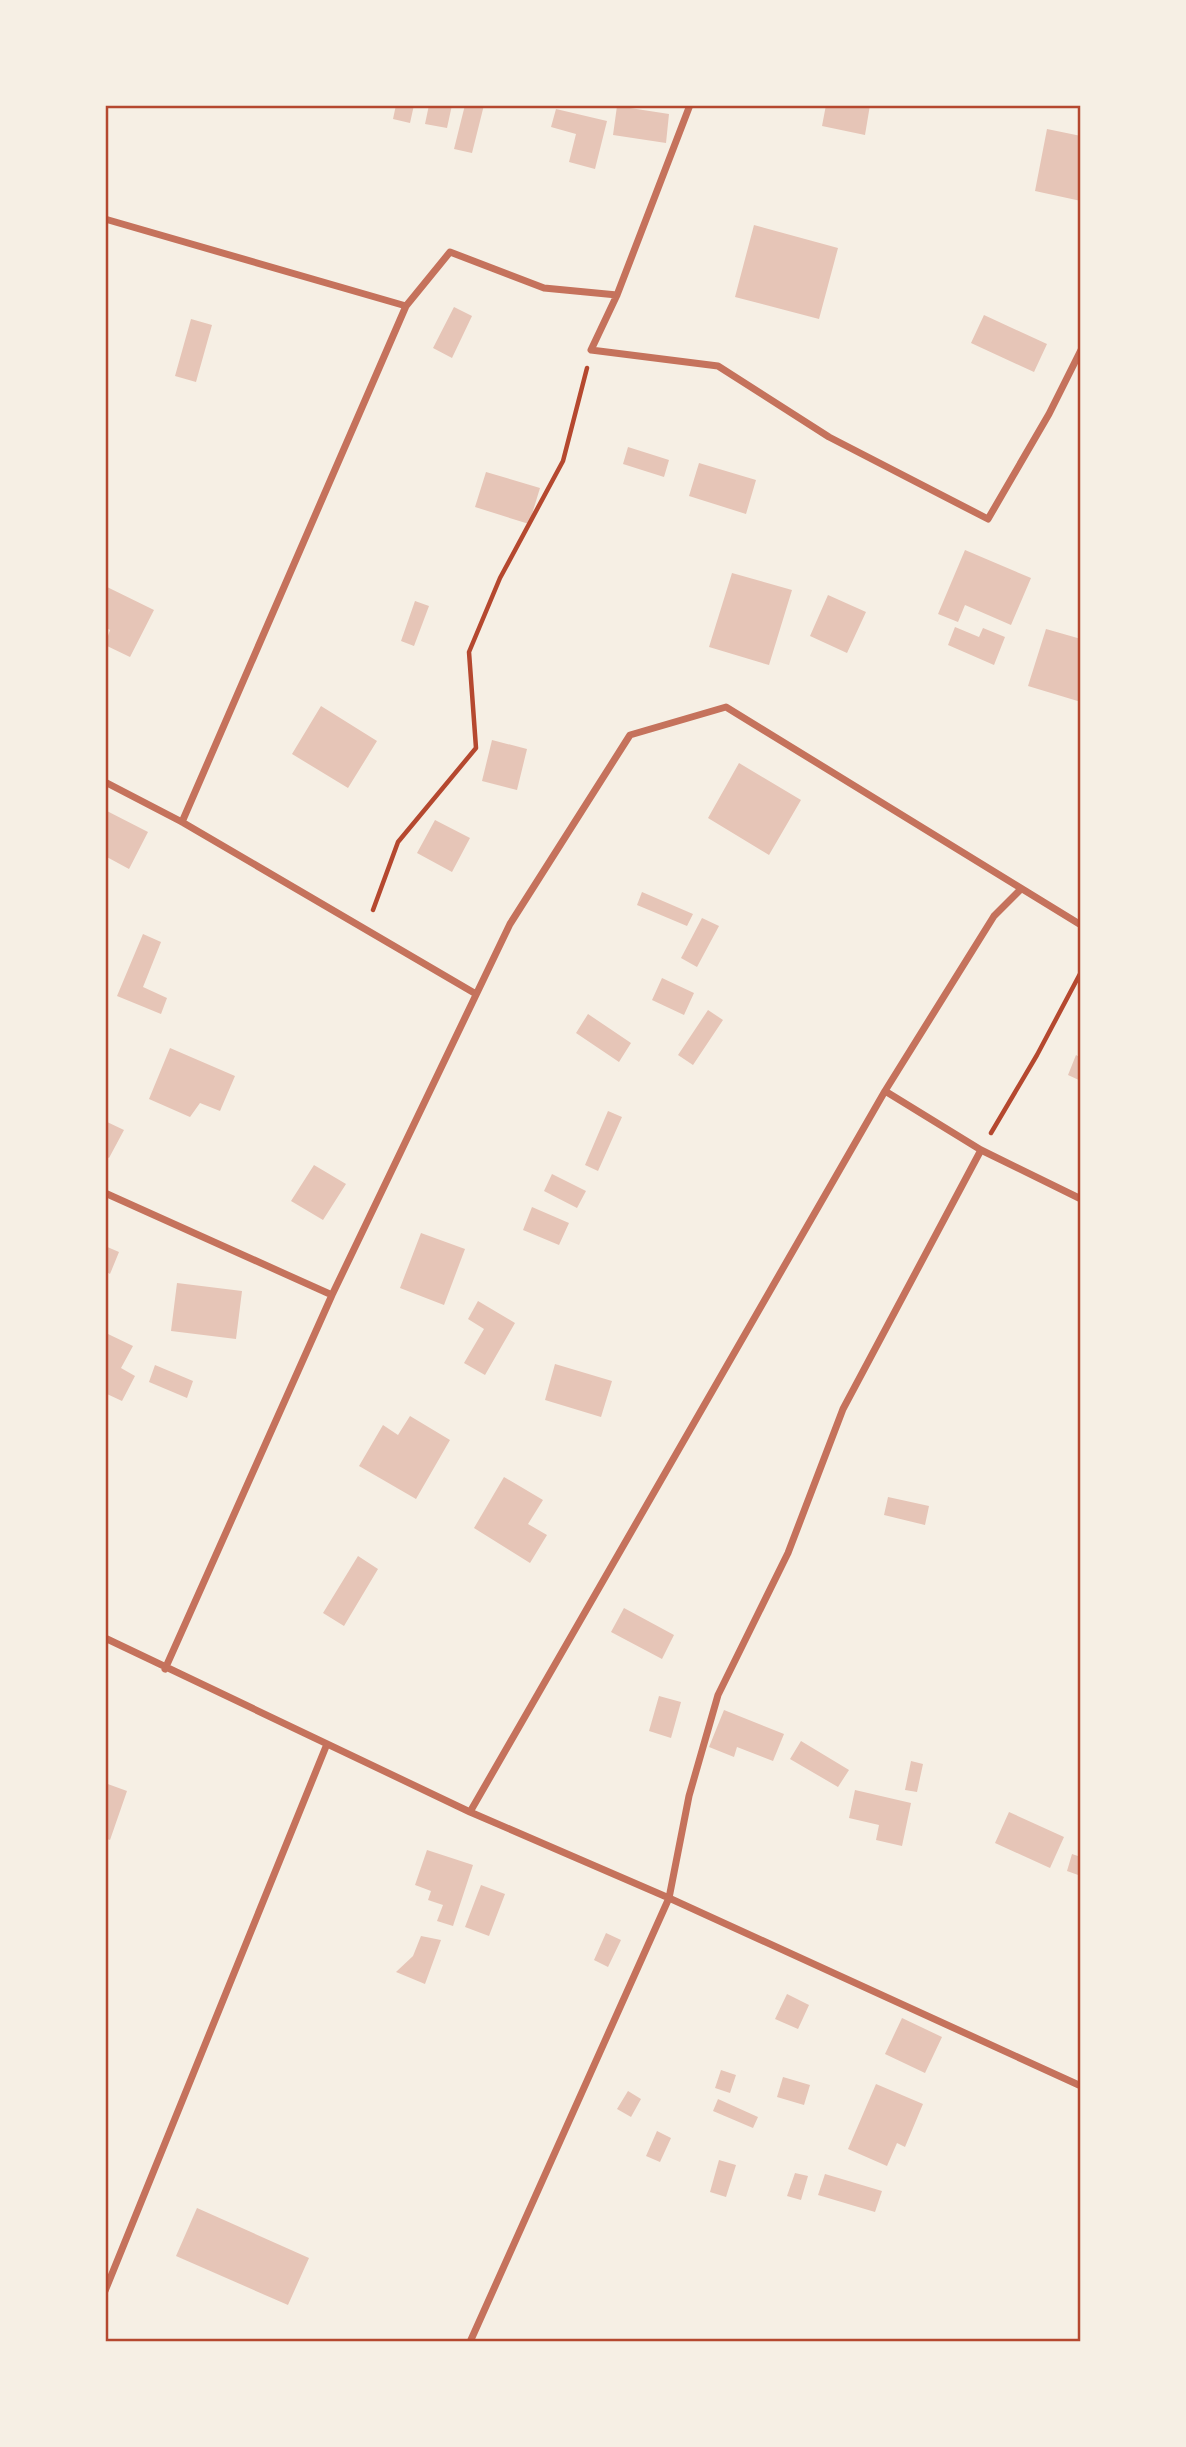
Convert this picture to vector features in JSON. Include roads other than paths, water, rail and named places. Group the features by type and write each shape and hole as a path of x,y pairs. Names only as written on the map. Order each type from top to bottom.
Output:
{"street":[{"path":"690,105 617,295 591,350 718,366 829,437 988,519 1049,414 1081,350"},
{"path":"105,219 406,306"},
{"path":"182,822 406,306 450,252 544,288 617,295"},
{"path":"165,1669 332,1295 510,925 630,735 726,707 1081,925"},
{"path":"105,782 182,822 476,994"},
{"path":"470,1812 885,1091 994,916 1021,889"},
{"path":"885,1091 981,1150 1081,1199"},
{"path":"470,2342 670,1898 690,1796 718,1695 788,1553 843,1409 981,1150"},
{"path":"105,1193 332,1295"},
{"path":"105,1638 165,1669 470,1812 670,1898 1081,2086"},
{"path":"105,2291 327,1744"}]}
